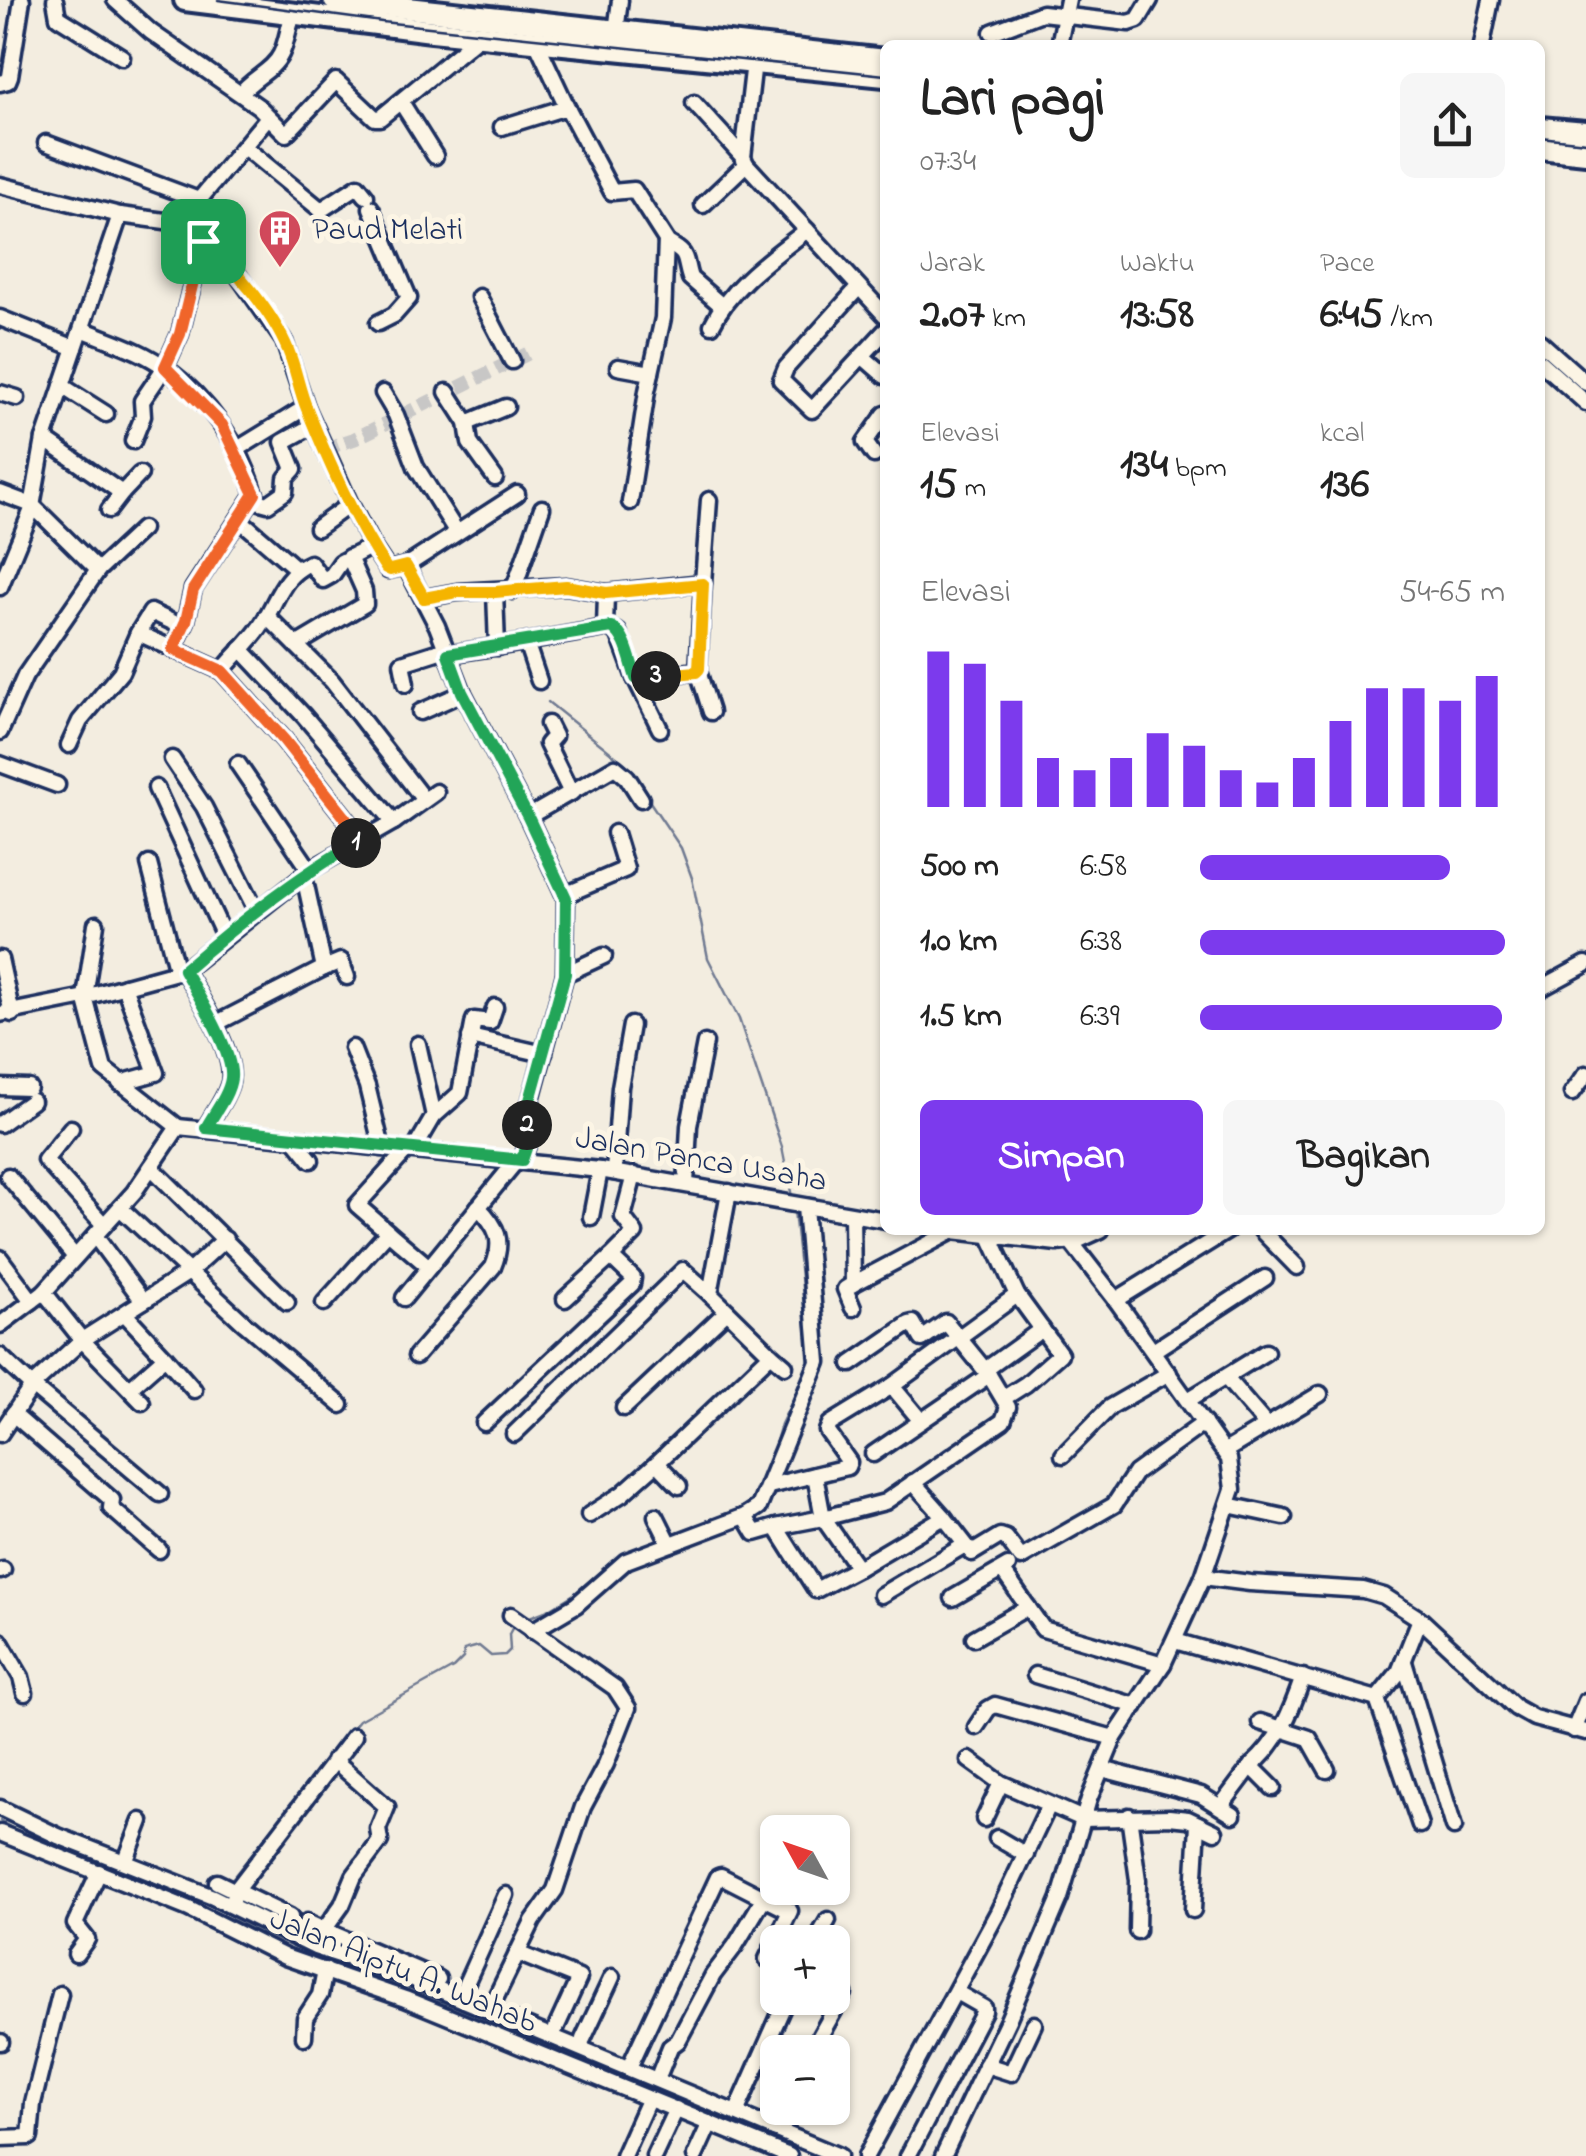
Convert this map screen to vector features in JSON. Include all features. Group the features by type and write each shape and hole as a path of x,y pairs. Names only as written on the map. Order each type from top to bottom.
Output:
{"highway":[{"path":"184,0 293,14 616,32 880,59"},
{"path":"334,0 404,4 433,20 480,36 880,75"},
{"path":"1545,128 1586,132"},
{"path":"1545,149 1586,154"}],"street":[{"path":"0,83 10,76 22,0"},
{"path":"55,0 58,17 122,57"},
{"path":"115,0 151,32 241,93 288,133 336,80 377,119 480,36"},
{"path":"616,32 620,0"},
{"path":"1060,40 1068,0"},
{"path":"992,32 1036,14 1129,23 1138,20 1150,0"},
{"path":"1483,40 1491,0"},
{"path":"241,93 281,54 293,14"},
{"path":"536,41 612,192 634,190 666,242 682,251 689,261 689,276 722,306"},
{"path":"703,205 745,160 754,62"},
{"path":"401,102 435,156"},
{"path":"694,102 880,310"},
{"path":"502,127 560,108 568,109"},
{"path":"180,223 268,118"},
{"path":"46,143 199,200"},
{"path":"244,147 319,209 358,186 409,298 394,314 378,322"},
{"path":"0,185 120,215 180,223 228,261 284,341 314,425 350,504 388,570 406,566 516,494"},
{"path":"0,588 32,505 44,438 120,215"},
{"path":"712,325 722,306 766,262 807,230"},
{"path":"133,441 143,416 142,401 165,367 180,334 203,241"},
{"path":"630,502 663,318 666,242"},
{"path":"858,288 780,377 809,410 880,336"},
{"path":"479,297 512,361"},
{"path":"0,318 75,348"},
{"path":"82,329 165,367 213,414 236,450 254,490 254,500 193,590 173,649"},
{"path":"1545,346 1586,383"},
{"path":"862,356 880,372"},
{"path":"1545,366 1586,403"},
{"path":"618,368 651,373"},
{"path":"62,386 106,414"},
{"path":"383,392 416,467 456,531"},
{"path":"447,392 467,424 470,442 495,478"},
{"path":"0,393 17,398"},
{"path":"236,450 306,407"},
{"path":"467,424 506,407"},
{"path":"874,454 864,442 880,423"},
{"path":"254,500 268,504 285,492 286,477 294,469 283,442 314,425"},
{"path":"44,438 122,493"},
{"path":"109,510 140,474"},
{"path":"0,493 32,505 98,570"},
{"path":"709,500 698,671 712,712"},
{"path":"317,528 350,504"},
{"path":"514,591 542,508"},
{"path":"240,520 298,570"},
{"path":"0,732 25,676 98,570 142,529"},
{"path":"222,671 267,616 280,588 298,570 310,563 323,580 349,557 372,546"},
{"path":"296,645 365,604 364,591 349,557"},
{"path":"404,1298 519,1160 533,1128 524,1122 565,974 566,895 462,692 424,598 406,566"},
{"path":"424,598 457,592 574,586 606,593 703,584"},
{"path":"495,592 497,647"},
{"path":"606,593 606,626"},
{"path":"69,745 80,721 121,672 151,612 183,627"},
{"path":"0,959 6,1014 180,971 307,873 430,796 332,681 267,616"},
{"path":"406,684 402,663 606,626 618,632 660,729"},
{"path":"138,634 222,671 284,740 363,840"},
{"path":"526,642 539,681"},
{"path":"240,649 304,716 394,822"},
{"path":"636,678 698,671"},
{"path":"420,712 462,692"},
{"path":"548,724 554,736 548,744 571,793"},
{"path":"172,759 204,807 256,910"},
{"path":"0,764 58,785"},
{"path":"238,764 307,873 324,968"},
{"path":"528,817 617,767 641,799"},
{"path":"156,788 224,936"},
{"path":"566,895 626,869 616,833"},
{"path":"148,864 180,971 214,1024 232,1073 229,1087 206,1128"},
{"path":"0,1325 38,1297 120,1208 178,1127 104,1070 85,997 96,924"},
{"path":"565,974 604,956"},
{"path":"214,1024 340,961 347,977"},
{"path":"1545,986 1586,964"},
{"path":"120,1083 156,1073 124,986"},
{"path":"429,1267 358,1204 410,1150 434,1116 460,1092 474,1020 490,1022 495,1007"},
{"path":"591,1217 607,1171 630,1025"},
{"path":"470,1037 544,1054"},
{"path":"418,1044 434,1116"},
{"path":"686,1184 689,1126 705,1044"},
{"path":"352,1048 367,1086 382,1148"},
{"path":"1572,1093 1586,1074"},
{"path":"0,1086 31,1095 0,1124"},
{"name":"Jalan Panca Usaha","path":"178,1127 607,1171 880,1219"},
{"path":"72,1128 44,1160 99,1230 143,1301"},
{"path":"294,1139 311,1160"},
{"path":"151,1167 287,1302"},
{"path":"565,1299 636,1233 622,1214 634,1175"},
{"path":"8,1176 75,1258"},
{"path":"710,1294 729,1192"},
{"path":"493,2003 535,1917 556,1890 583,1806 606,1764 628,1708 621,1693 519,1621 576,1605 626,1561 668,1538 745,1516 758,1508 818,1362 803,1206"},
{"path":"120,1208 245,1324 341,1405"},
{"path":"416,1356 492,1267 498,1254 497,1231 478,1208"},
{"path":"852,1215 853,1284"},
{"path":"324,1302 388,1232"},
{"path":"853,1308 845,1289 942,1235"},
{"path":"982,1235 1071,1242 1088,1235"},
{"path":"1116,1300 1221,1235"},
{"path":"1266,1235 1297,1267"},
{"path":"990,1236 1017,1294 1060,1356 1004,1398"},
{"path":"159,1550 110,1508 112,1500 5,1423 32,1386 82,1340 189,1272 225,1239"},
{"path":"943,2156 1060,1898 1083,1819 1114,1738 1175,1641 1228,1505 1233,1479 1225,1452 1071,1242"},
{"path":"484,1423 632,1284 633,1278 611,1257"},
{"path":"0,1258 142,1402"},
{"path":"514,1434 683,1270 785,1366"},
{"path":"1153,1351 1265,1278"},
{"path":"769,1486 849,1464 828,1431 830,1424 892,1386 1017,1294"},
{"path":"624,1408 726,1311"},
{"path":"125,1314 194,1390"},
{"path":"745,1516 755,1533 885,1502 1004,1420 1008,1412 987,1372 952,1325 944,1322 920,1339 912,1323 851,1364"},
{"path":"872,1454 1042,1330"},
{"path":"1188,1400 1266,1352"},
{"path":"589,1516 657,1463 771,1354"},
{"path":"0,1356 160,1494"},
{"path":"130,1388 166,1357"},
{"path":"1063,1455 1110,1408 1169,1373"},
{"path":"1226,1378 1267,1426"},
{"path":"892,1386 921,1421"},
{"path":"1225,1452 1320,1394"},
{"path":"953,1598 1111,1508 1124,1494 1134,1473 1204,1423"},
{"path":"657,1463 679,1486"},
{"path":"815,1475 824,1518 858,1568"},
{"path":"913,1482 974,1553 1003,1536 1021,1558"},
{"path":"1228,1505 1284,1517"},
{"path":"656,1516 668,1538"},
{"path":"776,1527 816,1590 944,1517"},
{"path":"881,1595 966,1545"},
{"path":"1002,1570 1042,1629 1163,1664"},
{"path":"1202,1577 1250,1584 1363,1590 1394,1600 1420,1618 1516,1708 1534,1718 1580,1731 1586,1701"},
{"path":"974,1638 1028,1608"},
{"path":"1377,1698 1404,1662 1420,1618"},
{"path":"0,1641 25,1693"},
{"path":"1175,1641 1377,1698"},
{"path":"1404,1662 1454,1827"},
{"path":"1034,1675 1136,1706"},
{"path":"1102,1768 1202,1795 1227,1810 1250,1766 1275,1743 1303,1677"},
{"path":"1377,1698 1420,1825"},
{"path":"976,1727 995,1705 1114,1738"},
{"path":"1260,1722 1312,1741 1327,1770"},
{"path":"226,1893 354,1736"},
{"path":"324,1930 342,1905 354,1876 380,1841 378,1829 388,1808 334,1760"},
{"path":"969,1760 1001,1783 1083,1819 1188,1819 1215,1832"},
{"path":"1250,1766 1274,1788"},
{"path":"984,1820 1001,1783"},
{"path":"866,2156 956,1992 1048,1805"},
{"path":"0,1808 58,1836 291,1918 285,1933 315,1947 687,2092 839,2156"},
{"path":"1129,1816 1138,1880 1137,1931"},
{"path":"126,1860 141,1821"},
{"path":"1192,1910 1198,1824"},
{"name":"Jalan Aiptu A. Wahab","path":"0,1832 56,1858 189,1908 285,1957 325,1970 386,1976 648,2100 710,2123 758,2150 789,2156"},
{"path":"997,1838 1026,1854"},
{"path":"76,1954 87,1938 75,1924 100,1872"},
{"path":"632,2061 718,1877 760,1896"},
{"path":"463,1990 506,1895"},
{"path":"660,2072 670,2047 680,2038 713,1975 760,1905"},
{"path":"777,1905 790,1912 784,1925"},
{"path":"825,1925 828,1920"},
{"path":"307,1922 386,1976 463,1990 685,2082 687,2092"},
{"path":"516,1953 578,1976 556,2028"},
{"path":"304,2037 305,2018 320,1993 325,1970"},
{"path":"582,2038 612,1978"},
{"path":"908,2156 984,2011 956,1992"},
{"path":"0,2138 30,2137 33,2103 60,1994"},
{"path":"736,2113 779,2015"},
{"path":"986,2064 1010,2073 1034,2024"},
{"path":"623,2156 648,2100"},
{"path":"654,2156 676,2109"},
{"path":"696,2156 710,2123"},
{"path":"774,2129 776,2125"}],"waterway":[{"path":"548,702 630,772"},
{"path":"648,799 681,848 692,878 708,958 739,1019 782,1147 792,1197"},
{"path":"751,1504 769,1465 781,1424 810,1364 794,1210"},
{"path":"527,1618 574,1594 621,1554 652,1544"},
{"path":"349,1732 359,1720 453,1668 463,1658 464,1650 479,1646 491,1656 505,1655 510,1650 509,1634 515,1623"},
{"path":"231,1880 344,1738"},
{"path":"0,1821 20,1833"},
{"path":"32,1838 111,1865 293,1947 748,2126"}],"tunnel":[{"path":"325,449 354,439 529,353"}],"tram line":[{"path":"218,0 382,22 880,74"},
{"path":"1545,138 1586,142"}],"place":[{"name":"Paud Melati","path":"280,269"}],"route":[{"path":"203,241 244,280 289,350 306,407 372,546 388,570 406,566 424,598 457,592 566,586 606,593 703,584 696,672 636,678 625,644 615,628 606,626 448,654 462,692 566,898 565,974 524,1122 533,1128 522,1160 206,1128 229,1087 232,1073 214,1024 184,970 310,870 363,840 284,740 222,671 173,649 186,621 193,590 255,494 222,425 165,367 180,334 203,241"}]}
